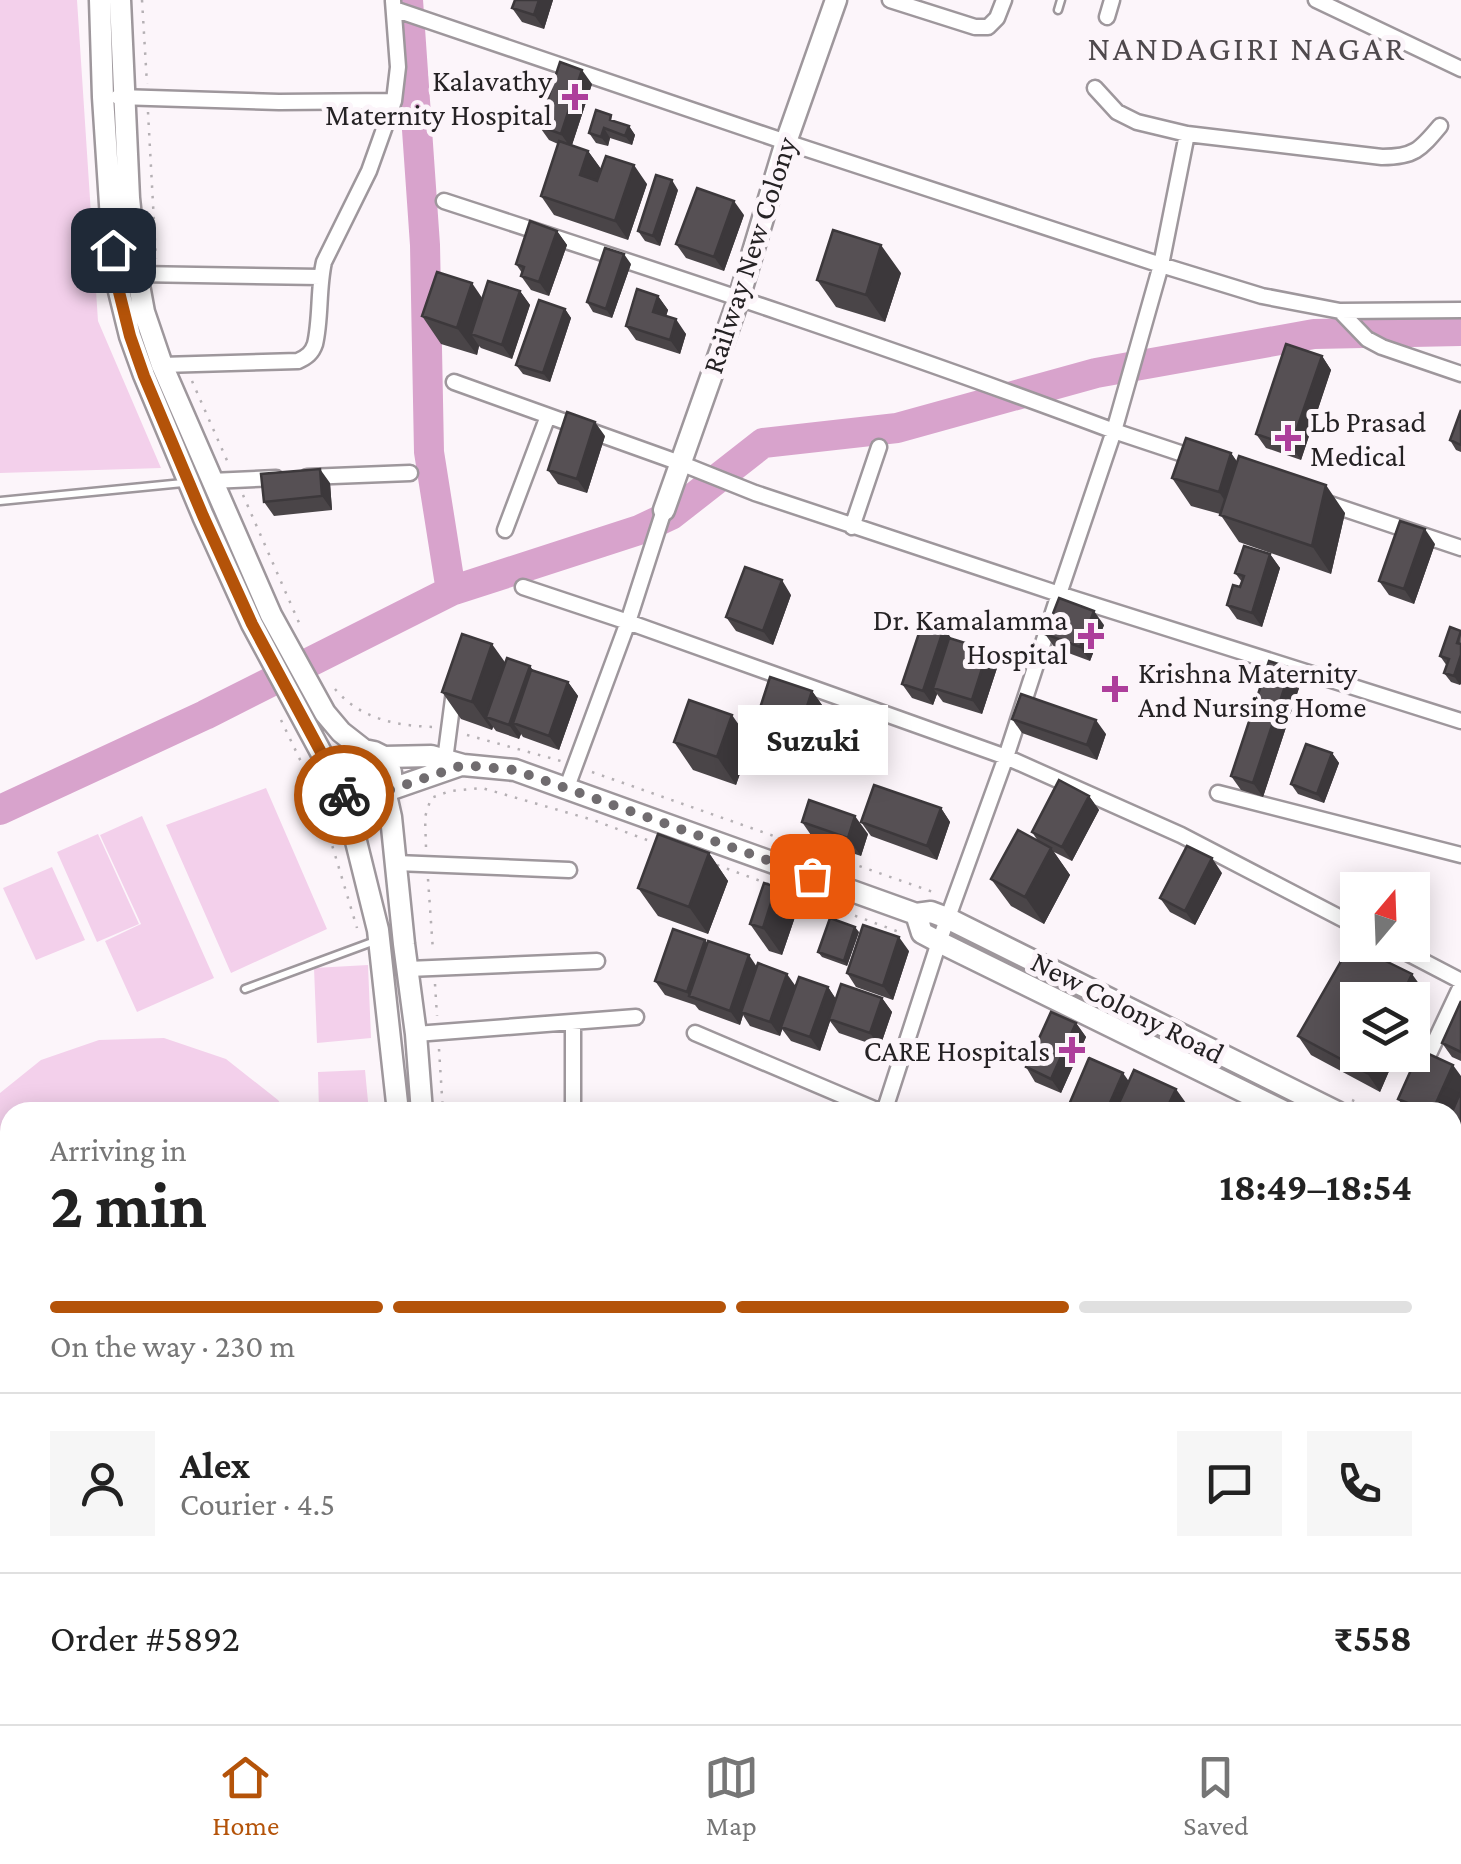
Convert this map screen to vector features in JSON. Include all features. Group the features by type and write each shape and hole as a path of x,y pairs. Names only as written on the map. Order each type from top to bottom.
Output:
{"main road":[{"path":"100,0 102,97 113,250 130,336 189,482 262,619 341,732 374,754 392,772 388,792 404,944 427,1034 423,1102"},
{"path":"120,0 129,198 148,274 144,312 304,721 341,789 358,804 380,800 388,792 454,762"},
{"name":"Railway New Colony","path":"664,510 690,467 786,142 836,0"},
{"path":"374,754 347,756 341,763 341,789 396,1102"},
{"name":"New Colony Road","path":"374,754 515,770 916,914 931,912 1317,1102"},
{"name":"New Colony Road","path":"916,914 922,933 937,949 1264,1102"}],"street":[{"path":"890,0 974,28 988,27 997,18 1004,0"},
{"path":"1107,17 1112,0"},
{"path":"1316,0 1461,69"},
{"path":"162,365 298,360 308,356 314,345 320,277 328,250 368,171 394,101 398,67 393,4 786,142 1262,296 1344,316 1461,310"},
{"path":"1095,88 1128,119 1187,134 1382,157 1413,154 1440,126"},
{"path":"102,97 394,101"},
{"path":"886,1102 1114,431 1161,265 1187,134"},
{"path":"444,200 739,298 1206,462"},
{"path":"148,274 320,277"},
{"path":"1344,316 1367,339 1382,347 1461,374"},
{"path":"454,382 852,526 1461,721"},
{"path":"506,530 548,416"},
{"path":"852,526 880,447"},
{"path":"212,480 410,473"},
{"path":"1317,500 1461,548"},
{"path":"567,787 628,622 664,510"},
{"path":"523,588 1006,757 1181,834 1340,917"},
{"path":"454,762 456,676"},
{"path":"1218,793 1461,855"},
{"path":"396,864 569,870"},
{"path":"408,969 598,961"},
{"path":"1419,1076 1461,984 1422,962"},
{"path":"427,1034 636,1017"},
{"path":"573,1024 573,1102"},
{"path":"696,1032 860,1102"}],"lane":[{"path":"1058,10 1061,0"},
{"path":"0,501 189,482"},
{"path":"245,989 370,943"}],"path":[{"path":"142,0 148,274"},
{"path":"184,364 302,630"},
{"path":"282,723 316,796 370,943"},
{"path":"441,1102 427,1034 434,968 424,817 431,798 450,790 482,788 666,846"},
{"path":"720,866 937,949"}],"shaded area":[{"path":"0,0 77,0 98,321 161,468 0,473"},
{"path":"266,788 327,929 231,973 166,825"},
{"path":"142,816 214,978 137,1012 105,941 141,924 100,835"},
{"path":"98,834 139,924 97,942 57,852"},
{"path":"52,867 85,940 36,960 3,888"},
{"path":"368,965 371,1038 317,1043 314,968"},
{"path":"164,1038 226,1059 279,1102 0,1102 0,1093 41,1060 99,1040"},
{"path":"365,1070 368,1102 319,1102 318,1072"}],"building":[{"path":"515,0 539,0 534,15 512,8"},
{"path":"560,62 582,70 561,134 539,126"},
{"path":"596,110 629,126 625,136 604,128 601,137 589,133"},
{"path":"559,141 588,151 580,175 597,181 606,156 634,165 615,221 541,196"},
{"path":"656,175 672,180 653,236 638,231"},
{"path":"697,188 734,201 714,257 676,244"},
{"path":"530,221 557,231 539,282 521,276 524,267 516,264"},
{"path":"833,230 881,245 866,295 817,280"},
{"path":"605,248 624,254 606,309 587,302"},
{"path":"437,272 472,283 457,328 422,316"},
{"path":"488,281 520,291 502,345 471,334"},
{"path":"637,289 658,296 653,312 676,319 670,340 626,326"},
{"path":"539,300 565,309 543,373 516,365"},
{"path":"1286,344 1322,356 1291,446 1256,434"},
{"path":"1461,410 1461,445 1450,440"},
{"path":"567,412 595,422 577,479 548,470"},
{"path":"1186,438 1231,453 1219,492 1172,478"},
{"path":"1239,456 1326,485 1312,546 1220,515"},
{"path":"320,469 322,496 264,502 261,474"},
{"path":"1400,521 1425,529 1404,589 1379,581"},
{"path":"1244,546 1270,554 1252,613 1227,605 1233,585 1240,587 1244,576 1235,573"},
{"path":"745,567 782,580 763,631 726,617"},
{"path":"1059,598 1094,611 1080,647 1045,634"},
{"path":"923,621 944,628 923,691 902,684"},
{"path":"1450,627 1461,631 1457,643 1461,644 1461,655 1454,676 1444,673 1449,659 1440,656"},
{"path":"462,634 492,644 472,702 442,692"},
{"path":"949,638 988,650 972,700 933,688"},
{"path":"507,658 530,666 509,725 486,717"},
{"path":"1269,661 1291,668 1253,783 1231,776"},
{"path":"531,670 568,682 549,736 513,723"},
{"path":"770,677 812,691 794,747 752,733"},
{"path":"1021,694 1096,720 1087,745 1012,719"},
{"path":"689,700 732,715 717,757 674,742"},
{"path":"1306,744 1332,753 1317,794 1291,784"},
{"path":"1059,780 1089,796 1062,847 1032,832"},
{"path":"874,785 941,808 927,846 861,822"},
{"path":"809,800 855,816 848,838 802,822"},
{"path":"1018,830 1051,848 1025,897 991,879"},
{"path":"658,834 709,853 689,907 638,888"},
{"path":"1187,846 1212,858 1185,911 1160,898"},
{"path":"764,883 776,887 763,928 750,924"},
{"path":"830,918 855,927 844,961 818,952"},
{"path":"863,925 899,937 883,986 847,973"},
{"path":"673,929 705,940 687,992 655,981"},
{"path":"708,941 749,955 730,1011 689,996"},
{"path":"1341,962 1388,962 1412,974 1408,982 1340,982 1340,1059 1298,1036"},
{"path":"758,963 787,974 770,1022 741,1012"},
{"path":"799,977 828,987 810,1037 781,1027"},
{"path":"841,984 882,998 870,1033 829,1019"},
{"path":"1461,1001 1461,1052 1442,1043"},
{"path":"1051,1012 1076,1023 1051,1079 1026,1067"},
{"path":"1430,1055 1453,1065 1436,1102 1398,1099 1410,1072 1430,1072"},
{"path":"1089,1058 1123,1073 1110,1102 1070,1102"},
{"path":"1134,1070 1176,1089 1170,1102 1120,1102"}],"waterway":[{"path":"408,0 425,245 429,452 451,591"},
{"path":"0,810 205,715 451,591 639,530 671,515 763,443 897,428 1096,373 1314,334 1461,331"}],"way so far":[{"path":"344,795 358,804 374,804 390,790 463,765 515,770 812,876"}],"place":[{"name":"Kalavathy Maternity Hospital","path":"575,97"},
{"name":"Lb Prasad Medical","path":"1288,438"},
{"name":"Dr. Kamalamma Hospital","path":"1091,636"},
{"name":"Krishna Maternity And Nursing Home","path":"1115,689"},
{"name":"Suzuki","path":"812,876"},
{"name":"CARE Hospitals","path":"1072,1050"}],"district":[{"name":"NANDAGIRI NAGAR","path":"1247,48"}],"route":[{"path":"113,250 130,336 203,516 252,624 344,795"}]}
